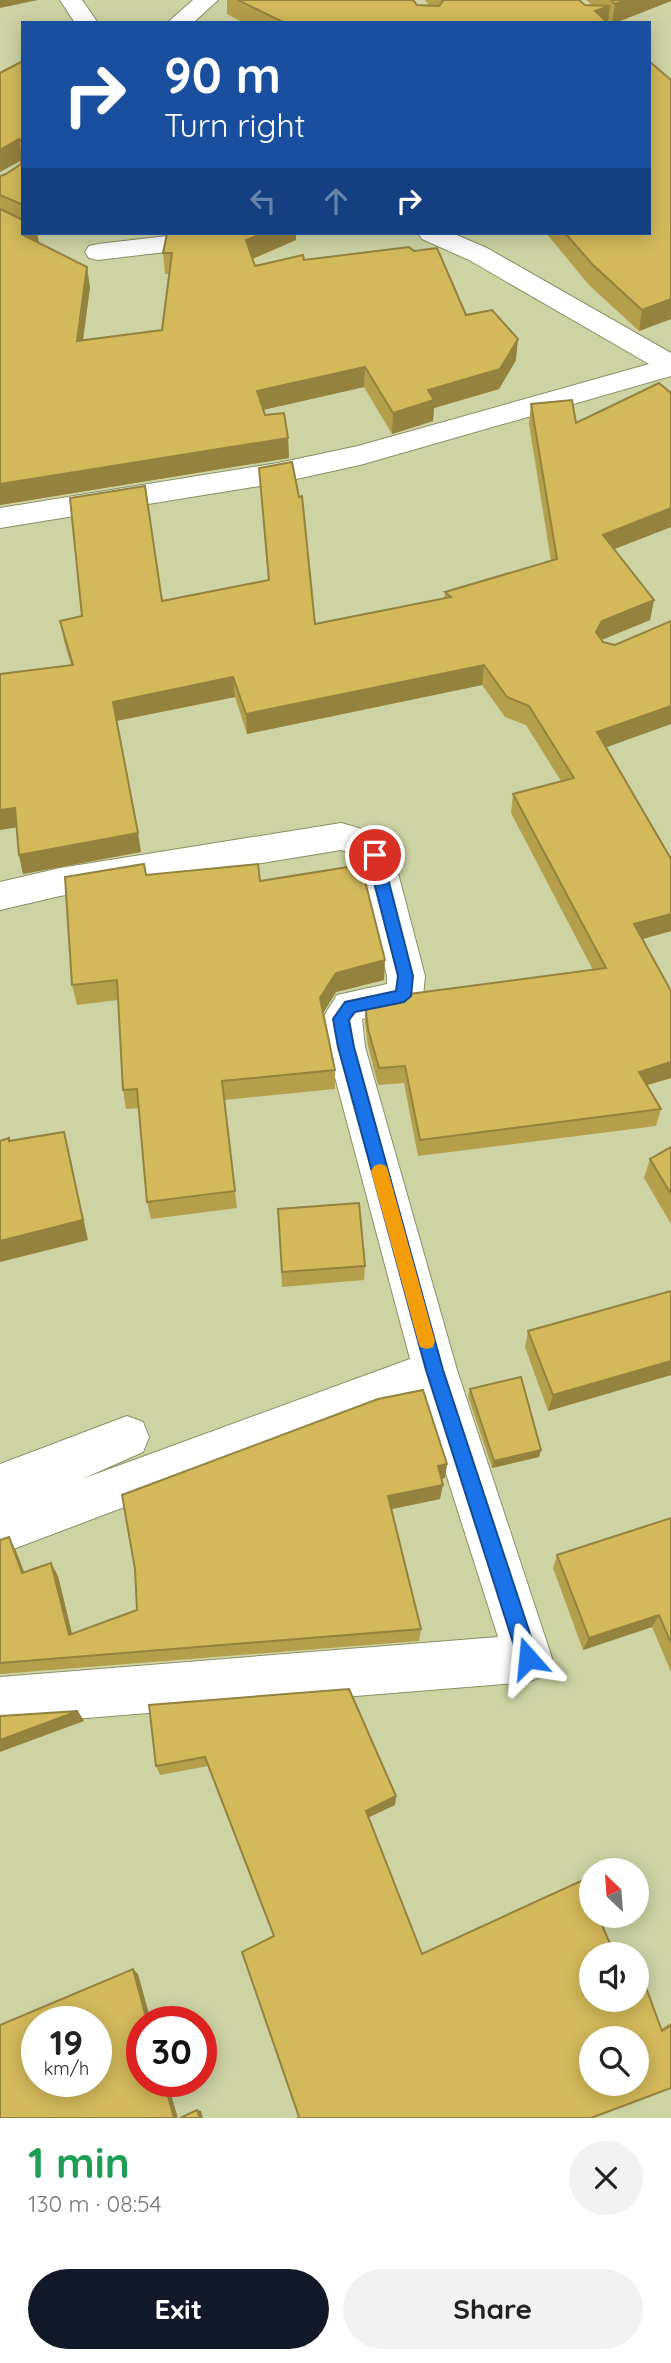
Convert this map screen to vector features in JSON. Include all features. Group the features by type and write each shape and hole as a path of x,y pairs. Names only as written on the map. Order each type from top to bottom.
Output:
{"street":[{"path":"71,0 86,21"},
{"path":"181,21 207,0"},
{"path":"98,252 241,235"},
{"path":"435,235 478,254 671,366"},
{"path":"0,519 278,473 349,457 671,366"},
{"path":"0,896 60,882 341,836 363,843 375,855 406,976 404,996 350,1006 341,1019 346,1047 435,1370 528,1658 0,1701"},
{"path":"0,1531 435,1370"},
{"path":"0,1486 127,1437 0,1492"}],"building":[{"path":"238,0 413,0 417,5 439,6 442,0 579,0 585,5 610,6 595,11 606,21 281,21"},
{"path":"21,62 21,141 19,139 0,150 0,73"},
{"path":"651,63 671,80 671,299 642,310 592,264 567,235 651,235"},
{"path":"21,164 21,204 0,195 0,176"},
{"path":"0,209 21,219 21,235 87,267 77,341 162,330 172,253 163,253 167,235 259,235 246,240 255,266 303,255 304,260 409,247 414,251 437,248 466,315 492,310 518,339 500,369 428,390 434,400 393,413 365,367 257,391 265,415 284,413 288,438 0,484"},
{"path":"659,383 671,393 671,508 603,535 654,600 602,621 596,632 603,642 615,645 671,621 671,706 597,732 671,859 671,914 634,924 671,991 671,1062 639,1072 661,1109 420,1140 405,1066 379,1068 368,1029 365,1003 409,994 606,968 513,794 574,778 529,706 507,697 484,665 246,714 233,677 113,702 138,833 19,855 15,808 0,810 0,674 73,665 60,621 82,616 70,498 145,486 162,601 269,580 259,468 292,462 299,497 302,496 315,624 451,597 445,592 557,559 531,404 572,400 576,423"},
{"path":"144,864 146,875 258,864 260,881 361,865 385,960 336,973 320,998 335,1070 222,1081 235,1191 147,1202 137,1089 123,1090 117,980 72,985 65,877"},
{"path":"64,1132 83,1220 0,1241 0,1141"},
{"path":"671,1147 671,1194 650,1159"},
{"path":"359,1203 365,1266 282,1272 278,1209"},
{"path":"671,1291 671,1361 553,1395 528,1331"},
{"path":"521,1377 541,1450 494,1461 470,1389"},
{"path":"423,1390 447,1464 438,1466 443,1485 388,1496 421,1629 0,1663 0,1540 9,1537 22,1573 51,1563 69,1635 137,1610 135,1569 122,1495 378,1399"},
{"path":"671,1518 671,1643 659,1615 589,1638 557,1555"},
{"path":"349,1689 396,1796 366,1811 422,1954 579,1882 579,1928 603,1928 609,1942 579,1942 579,2012 649,2012 649,1996 662,2031 671,2025 671,2088 591,2118 298,2118 242,1952 274,1936 205,1757 156,1766 149,1705"},
{"path":"78,1711 0,1740 0,1716"},
{"path":"133,1969 143,2006 126,2006 126,2097 168,2097 174,2118 0,2118 0,2025 21,2016 21,2097 112,2097 112,2006 45,2006"},
{"path":"197,2110 200,2118 180,2118"}],"slow traffic":[{"path":"380,1171 427,1341"}],"route":[{"path":"375,855 406,976 404,996 350,1006 341,1019 346,1047 435,1370 528,1658"}]}
